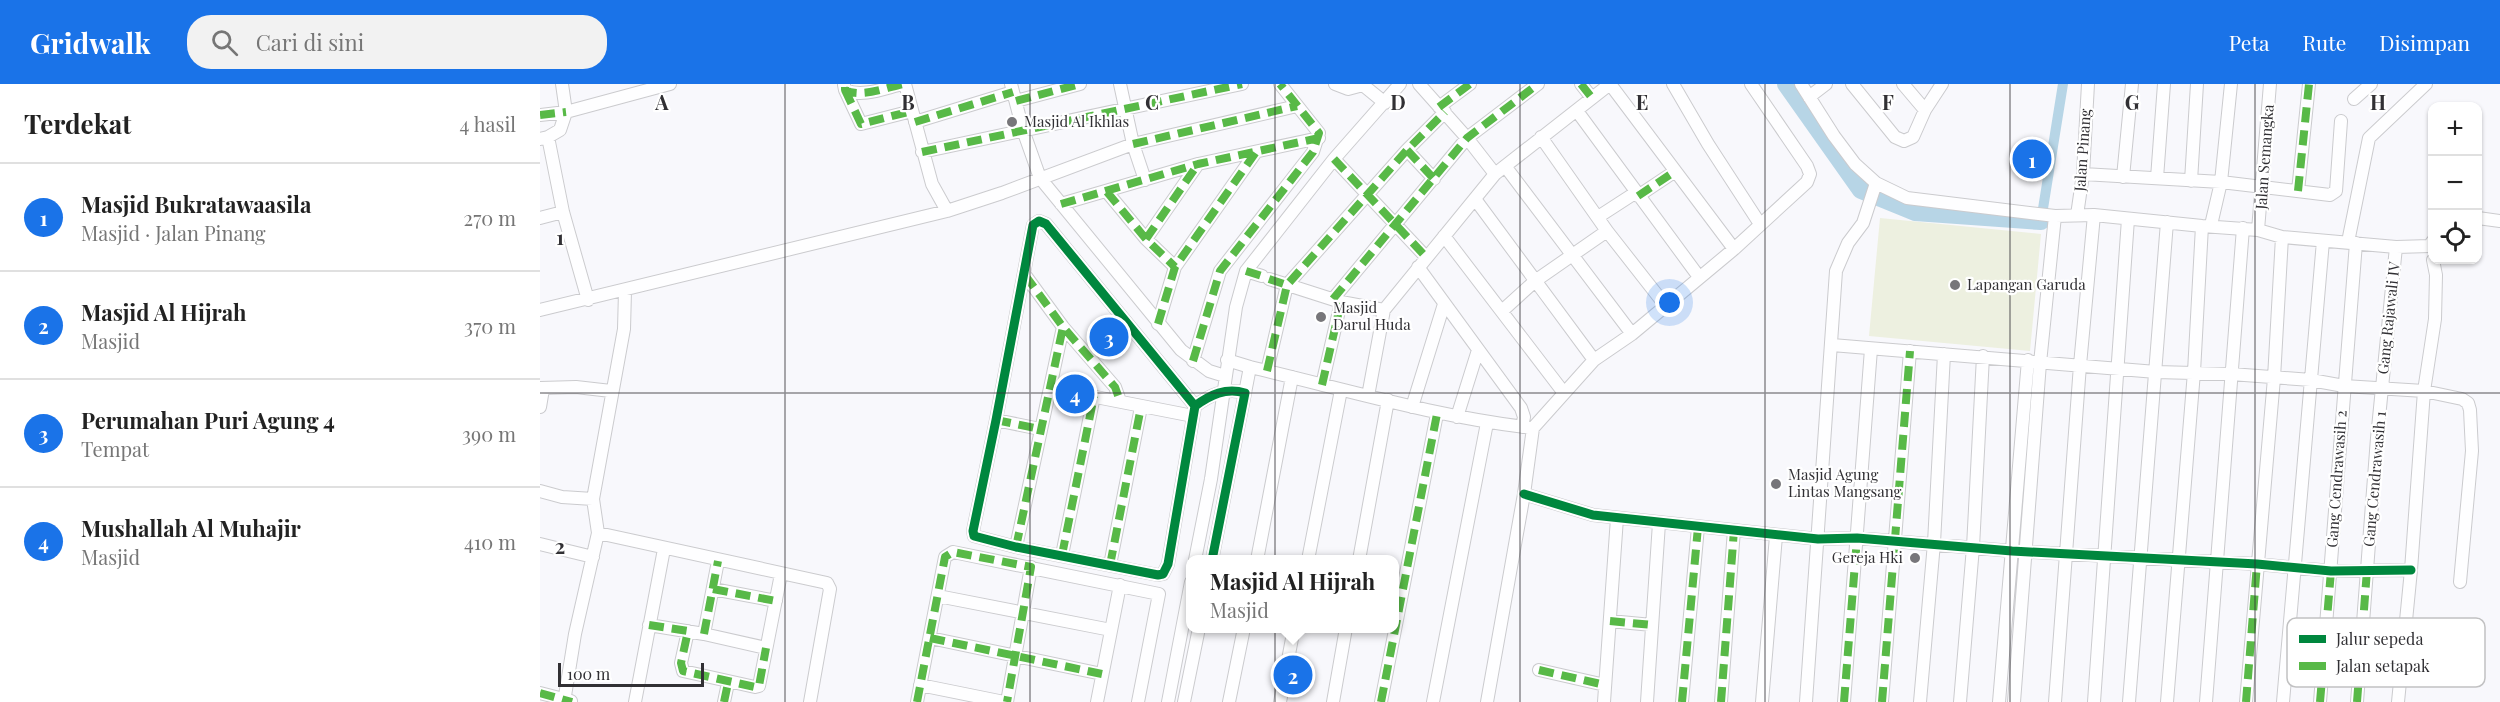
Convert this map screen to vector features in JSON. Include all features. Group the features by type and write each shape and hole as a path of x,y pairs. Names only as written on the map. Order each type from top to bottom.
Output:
{"street":[{"path":"562,84 566,112 560,130 544,138 588,300"},
{"path":"540,115 566,112 670,84"},
{"path":"845,87 852,93 868,93 904,84 932,184 947,211"},
{"path":"845,87 861,124 914,116 1014,93 1080,84"},
{"path":"1120,84 1133,144 1145,180"},
{"path":"922,152 1242,84"},
{"path":"1193,361 1220,270 1313,152 1319,138 1317,128 1280,84"},
{"path":"1335,84 1348,89 1363,85 1385,103"},
{"path":"1196,555 1211,479 1207,401 1101,289 1046,224 1039,221 1033,225 973,531 974,536 1016,547 1158,575 1163,574 1168,564 1207,401 1225,376 1236,307 1246,271 1334,159 1400,84"},
{"path":"1419,84 1467,138 1500,170 1632,334"},
{"path":"1267,372 1287,285 1442,110 1470,84"},
{"path":"1322,385 1337,300 1467,138 1538,84"},
{"path":"1581,84 1592,98"},
{"path":"1368,396 1384,310 1500,170 1610,84 1734,249"},
{"path":"1673,84 1708,144 1760,224"},
{"path":"1527,428 1594,360 1632,334 1734,249 1807,182 1810,174 1807,166 1750,84"},
{"path":"1801,84 1834,136 1875,186 1906,198 2044,215 2094,215 2243,228 2282,237 2323,241 2396,247 2428,244"},
{"path":"1809,97 1826,84"},
{"path":"1852,84 1899,140 1909,140 1913,137 1925,110 1942,84"},
{"path":"1903,84 1925,110"},
{"name":"Jalan Pinang","path":"2077,215 2083,174 2088,84"},
{"path":"2123,177 2132,84"},
{"path":"2157,178 2164,84"},
{"path":"2190,181 2198,84"},
{"path":"2167,702 2206,226 2221,182 2231,84"},
{"name":"Jalan Semangka","path":"2258,230 2270,84"},
{"path":"2298,191 2309,84"},
{"path":"2354,99 2371,84"},
{"name":"Gang Cendrawasih 2","path":"2327,618 2352,242 2368,138 2426,84"},
{"path":"1014,93 1023,130 1040,178 1158,324 1193,361 1209,371 1225,376"},
{"path":"540,310 947,211 1002,194 1133,144 1297,106"},
{"path":"1577,111 1699,277"},
{"path":"2083,174 2221,182 2330,195 2336,191 2341,121"},
{"path":"1540,137 1607,231 1665,305"},
{"path":"1061,204 1198,164 1319,138"},
{"path":"1407,150 1434,179"},
{"path":"1158,324 1175,267 1256,152"},
{"path":"1334,159 1396,224 1422,262 1444,304 1521,408 1524,417 1527,428 1524,494 1487,702"},
{"path":"1146,239 1198,164"},
{"path":"1598,217 1674,172"},
{"path":"1806,702 1836,271 1839,259 1863,223 1875,186"},
{"path":"1107,192 1146,239 1175,267"},
{"path":"1475,199 1594,360"},
{"path":"540,218 563,212"},
{"path":"2014,702 2026,550 2034,362 2044,215"},
{"path":"2055,702 2080,365 2094,215"},
{"path":"2094,702 2128,219"},
{"path":"2482,219 2500,220"},
{"path":"2129,702 2166,222"},
{"path":"2206,702 2243,228"},
{"path":"1502,311 1535,280 1607,231"},
{"path":"1444,236 1564,393"},
{"path":"2246,702 2274,378 2282,237"},
{"path":"2291,618 2323,241"},
{"name":"Gang Rajawali IV","path":"2382,388 2396,247"},
{"path":"2406,618 2424,391 2436,319 2434,264"},
{"path":"1246,271 1337,300 1384,310"},
{"path":"1101,289 1118,274"},
{"path":"1025,275 1063,327 1115,387 1120,401"},
{"path":"540,693 566,701 575,634 598,533 593,499 624,329 625,291"},
{"path":"1412,408 1444,304"},
{"path":"1016,547 1063,327"},
{"path":"1832,345 2156,372 2194,372 2311,380 2344,386 2424,391 2462,399 2468,403 2470,410 2472,451 2460,582"},
{"path":"1844,702 1871,349"},
{"path":"1457,417 1478,350"},
{"path":"1882,702 1910,351"},
{"path":"1920,702 1934,543 1944,354"},
{"path":"1960,702 1973,547 1983,356"},
{"path":"1227,360 1250,368 1388,400 1437,414 1527,428"},
{"path":"1999,702 2012,551 2034,362"},
{"path":"1213,555 1250,368"},
{"path":"1258,555 1292,377"},
{"path":"540,407 541,388 576,387 611,391"},
{"path":"1050,388 1141,407 1207,401 1232,389 1245,393"},
{"name":"Gang Cendrawasih 1","path":"2364,618 2382,388"},
{"path":"1309,555 1341,390"},
{"path":"1062,555 1094,396"},
{"path":"1360,555 1388,400"},
{"path":"1110,565 1141,407"},
{"path":"1399,609 1437,414"},
{"path":"996,420 1040,429"},
{"path":"1433,702 1486,423"},
{"path":"540,491 562,497 593,499"},
{"path":"1524,494 1593,515 1776,536 1894,540 2012,551 2257,564 2331,571 2411,570"},
{"path":"1604,702 1610,621 1612,517"},
{"path":"1647,702 1659,523"},
{"path":"1682,702 1698,526"},
{"path":"1721,702 1734,530"},
{"path":"598,533 718,561 824,580 829,585 810,702"},
{"path":"1762,702 1776,536"},
{"path":"540,544 593,557"},
{"path":"635,702 664,549"},
{"path":"917,702 945,557 948,553 1031,567 1156,593 1159,597 1138,702"},
{"path":"704,634 718,561"},
{"path":"920,684 1005,702 1031,567"},
{"path":"688,632 681,663 682,671 728,682 759,686 781,574"},
{"path":"1097,702 1120,585"},
{"path":"713,588 776,601"},
{"path":"938,596 1111,630"},
{"path":"1168,702 1186,608"},
{"path":"1610,621 1652,625"},
{"path":"649,625 766,648"},
{"path":"1184,702 1198,633"},
{"path":"1229,702 1243,633"},
{"path":"1280,702 1293,633"},
{"path":"1333,702 1345,633"},
{"path":"1381,702 1394,633"},
{"path":"930,638 1102,674"},
{"path":"2283,702 2287,662"},
{"path":"1539,670 1605,685"},
{"path":"724,702 728,682"},
{"name":"Gang Cendrawasih 2","path":"2320,702 2321,687"},
{"name":"Gang Cendrawasih 1","path":"2358,702 2359,687"},
{"path":"2398,702 2399,687"}],"green space":[{"name":"Lapangan Garuda","path":"1880,218 2041,234 2030,351 1869,336"}],"waterway":[{"path":"1786,84 1861,190 1915,212 2041,221"},
{"path":"2041,221 2063,84"}],"marked path":[{"path":"845,87 845,90 866,93 903,84"},
{"path":"1016,101 1080,84"},
{"path":"922,152 1242,84"},
{"path":"1193,361 1220,271 1313,152 1319,133 1280,84"},
{"path":"1439,107 1470,84"},
{"path":"1333,299 1467,138 1538,84"},
{"path":"1581,84 1592,98"},
{"path":"2298,191 2309,84"},
{"path":"845,90 861,124 912,111"},
{"path":"915,122 1013,92"},
{"path":"1133,144 1297,106"},
{"path":"540,115 566,112"},
{"path":"1267,371 1287,285 1407,150 1445,112"},
{"path":"1061,204 1198,164 1319,138"},
{"path":"1407,150 1434,179"},
{"path":"1158,324 1175,267 1256,152"},
{"path":"1334,159 1426,257"},
{"path":"1146,239 1198,164"},
{"path":"1638,196 1674,172"},
{"path":"1107,192 1146,239 1175,267"},
{"path":"1246,271 1262,276"},
{"path":"1025,275 1063,327 1115,387 1120,401"},
{"path":"1269,279 1287,285"},
{"path":"1322,385 1341,302"},
{"path":"1016,547 1063,327"},
{"path":"1882,702 1910,351"},
{"path":"1062,555 1094,396"},
{"path":"1110,565 1141,407"},
{"path":"1399,609 1437,414"},
{"path":"996,420 1040,429"},
{"path":"1682,702 1698,527"},
{"path":"1721,702 1734,530"},
{"path":"1844,702 1857,538"},
{"path":"917,702 945,557 953,552 1031,567 1007,702"},
{"path":"704,634 718,561"},
{"path":"2246,702 2257,564"},
{"path":"2363,618 2367,570"},
{"path":"2327,618 2331,571"},
{"path":"713,589 776,601"},
{"path":"1610,621 1652,625"},
{"path":"649,625 688,631 681,663 683,671 755,687 759,686 766,648"},
{"path":"1381,702 1394,633"},
{"path":"930,638 1102,674"},
{"path":"1539,670 1605,685"},
{"path":"724,702 728,683"},
{"path":"2320,702 2321,687"},
{"path":"2357,702 2358,687"},
{"path":"540,693 572,702"}],"cycle path":[{"path":"1039,221 1046,224 1195,406 1168,564 1163,574 1158,575 1016,547 974,536 973,531 1033,225 1039,221"},
{"path":"1195,406 1218,393 1231,391 1245,393 1213,555"},
{"path":"1524,494 1593,515 1818,539 1857,538 2012,551 2257,564 2331,571 2411,570"}],"place":[{"name":"Masjid Al Ikhlas","path":"1012,122"},
{"name":"Masjid Bukratawaasila","path":"2032,159"},
{"name":"Lapangan Garuda","path":"1955,285"},
{"name":"Masjid Darul Huda","path":"1321,317"},
{"name":"Perumahan Puri Agung 4","path":"1109,337"},
{"name":"Mushallah Al Muhajir","path":"1075,394"},
{"name":"Masjid Agung Lintas Mangsang","path":"1776,484"},
{"name":"Gereja Hki","path":"1915,558"},
{"name":"Masjid Al Hijrah","path":"1293,675"}]}
